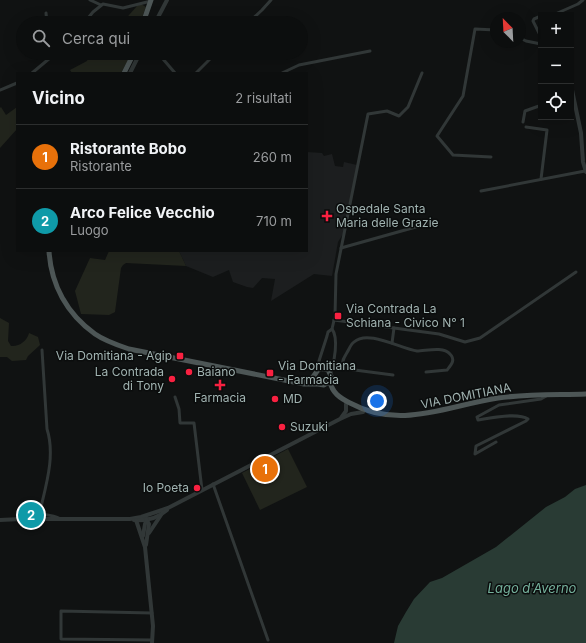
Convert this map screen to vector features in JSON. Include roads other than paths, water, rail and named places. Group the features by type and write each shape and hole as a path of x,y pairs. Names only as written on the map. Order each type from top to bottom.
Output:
{"main road":[{"path":"146,16 151,1"},
{"path":"124,72 130,60"},
{"path":"49,252 50,266 54,280 66,304 80,321 95,335 129,349 308,384 318,384 326,387 332,376 328,370 323,368 315,372 314,376 309,380 300,382"},
{"path":"314,376 318,384"},
{"name":"VIA DOMITIANA","path":"330,382 332,389 337,396 363,412 374,412"},
{"name":"VIA DOMITIANA","path":"326,387 346,404 374,412 401,416 410,416 498,398 586,394"}],"street":[{"path":"90,0 101,5 106,4 123,8 151,1"},
{"path":"159,16 167,0"},
{"path":"256,16 271,0"},
{"path":"560,12 582,2 583,0"},
{"path":"91,16 101,5"},
{"path":"538,17 533,21 538,31"},
{"path":"490,30 475,29 463,96 437,136 453,155 491,157"},
{"path":"526,41 538,43"},
{"path":"284,72 299,65 370,51"},
{"path":"33,72 47,60"},
{"path":"130,72 136,60"},
{"path":"164,60 174,72"},
{"path":"197,72 209,60"},
{"path":"319,369 318,364 328,332 332,329 334,320 335,279 368,114 387,111 399,116 408,107 422,73"},
{"path":"0,90 16,83"},
{"path":"481,191 586,172 581,133 574,103"},
{"path":"523,122 525,111 538,106"},
{"path":"526,127 547,130 541,179"},
{"path":"341,248 430,223"},
{"path":"334,320 439,334 465,342 480,338 576,272"},
{"path":"392,343 394,328"},
{"path":"331,373 334,364 335,340 335,333 332,329"},
{"path":"393,375 347,369 342,363 354,342 360,338 373,338 416,351 449,352 453,359 452,364 447,370 426,372"},
{"path":"42,350 47,429 50,439 49,469 41,513 46,516 58,517 60,519"},
{"path":"496,442 475,454 476,446 526,422 528,419 524,416 505,416 478,420 477,417 499,405 541,400 548,395"},
{"path":"175,397 179,409 180,424 194,423 202,490"},
{"path":"340,419 346,411 346,404"},
{"path":"351,414 354,407"},
{"path":"31,519 130,519 156,513 340,419 351,414 363,412"},
{"path":"213,484 268,640"},
{"path":"149,533 168,508"},
{"path":"142,531 147,520 156,513"},
{"path":"130,519 147,520 164,513"},
{"path":"142,517 147,520 149,524 149,533 145,547"},
{"path":"0,520 21,520"},
{"path":"136,520 142,531 145,547 152,613 152,642 61,639 61,611 152,613"},
{"path":"142,531 146,534 149,533"}],"water":[{"name":"Lago d'Averno","path":"586,485 586,643 394,643 398,626 406,612 414,599 430,582 442,578 496,547 546,507 565,497 575,489"}],"tunnel":[{"path":"21,519 31,519"}],"place":[{"name":"Ospedale Santa Maria delle Grazie","path":"327,216"},
{"name":"Via Contrada La Schiana - Civico N° 1","path":"338,316"},
{"name":"Via Domitiana - Agip","path":"180,356"},
{"name":"Baiano","path":"189,372"},
{"name":"Via Domitiana - Farmacia","path":"270,373"},
{"name":"La Contrada di Tony","path":"172,379"},
{"name":"Farmacia","path":"220,385"},
{"name":"MD","path":"275,399"},
{"name":"Suzuki","path":"282,427"},
{"name":"Ristorante Bobo","path":"265,469"},
{"name":"Io Poeta","path":"197,488"},
{"name":"Arco Felice Vecchio","path":"31,515"}]}
